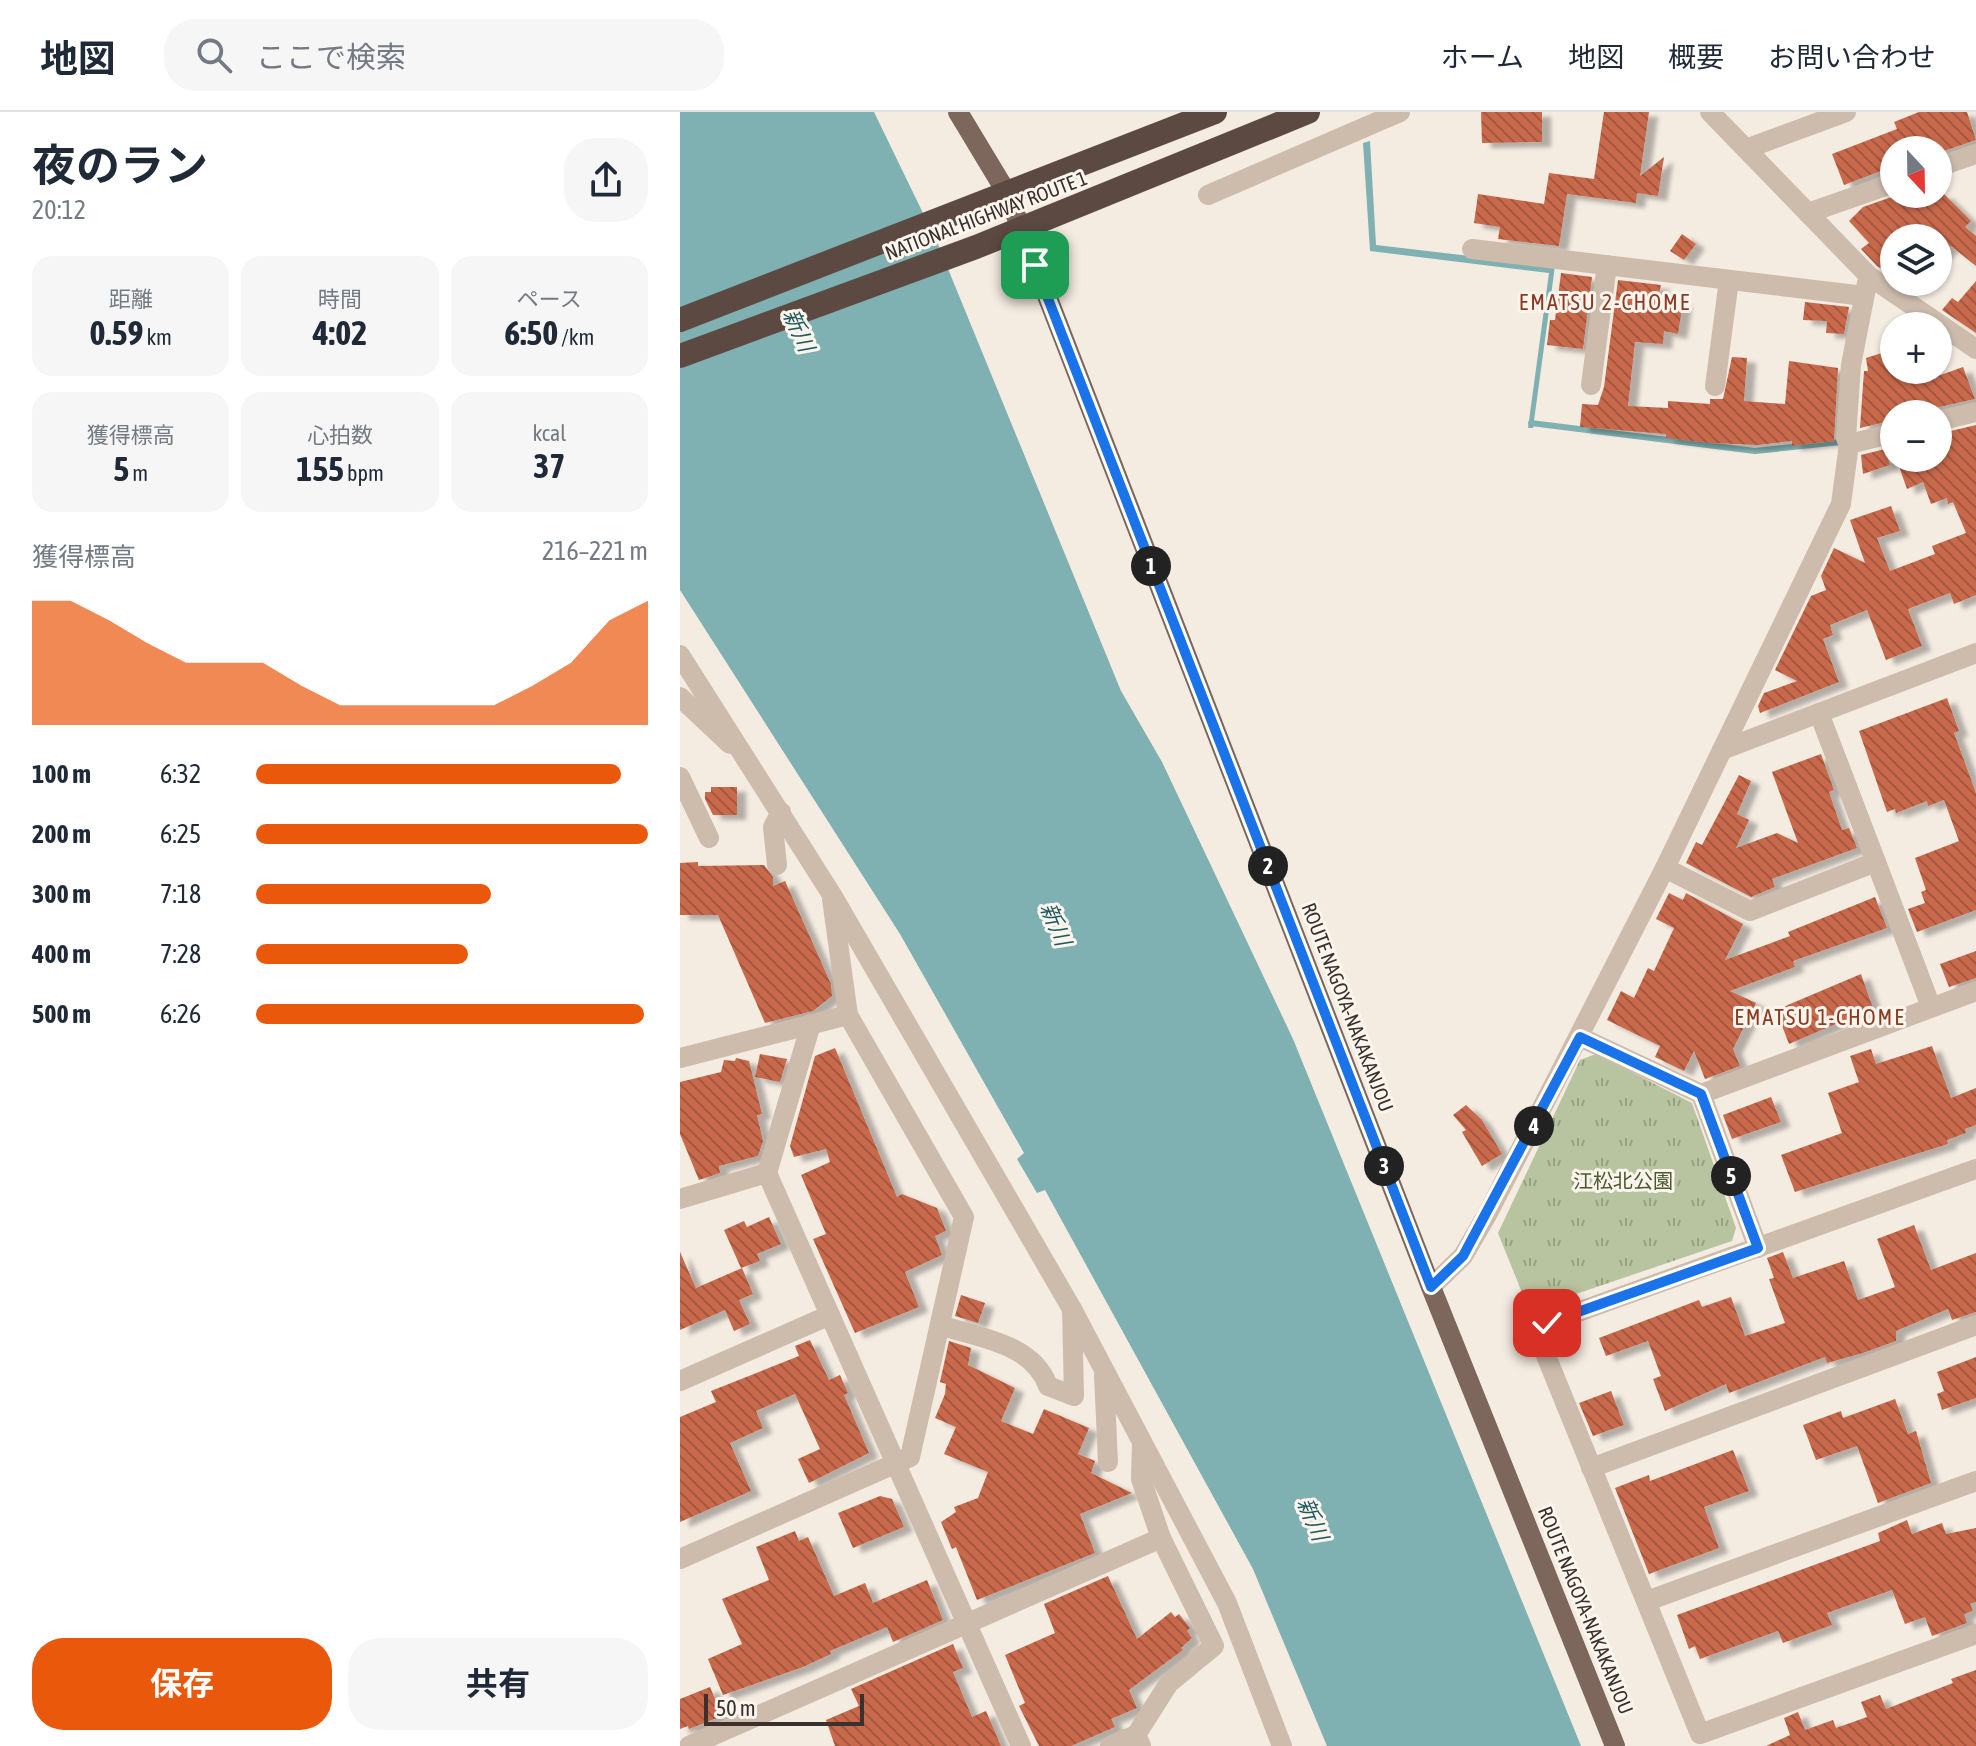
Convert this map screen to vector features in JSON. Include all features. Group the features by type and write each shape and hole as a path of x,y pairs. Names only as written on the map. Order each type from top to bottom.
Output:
{"highway":[{"name":"NATIONAL HIGHWAY ROUTE 1","path":"680,356 976,247 1308,112"},
{"name":"NATIONAL HIGHWAY ROUTE 1","path":"680,320 1008,195 1205,114"}],"main road":[{"name":"ROUTE NAGOYA-NAKAKANJOU","path":"958,112 1008,195 1431,1287 1615,1746"}],"street":[{"path":"1208,195 1400,112"},
{"path":"1710,112 1808,213 1867,286 1976,349"},
{"path":"1746,149 1846,112"},
{"path":"1952,162 1976,154"},
{"path":"1808,213 1880,188"},
{"path":"1472,249 1729,280 1867,286"},
{"path":"1591,385 1607,265"},
{"path":"1715,386 1729,280"},
{"path":"1431,1287 1463,1256 1580,1037 1841,504 1849,444 1846,438 1851,365 1867,286"},
{"path":"1952,418 1976,412"},
{"path":"1849,444 1880,436"},
{"path":"1722,750 1976,653"},
{"path":"680,655 832,895 1072,1309 1143,1438 1227,1603 1282,1746"},
{"path":"680,697 750,763"},
{"path":"1819,713 1931,1007"},
{"path":"682,785 709,838"},
{"path":"777,865 773,827 781,812"},
{"path":"1665,868 1750,911 1876,862"},
{"path":"680,1559 910,1457 964,1217 848,1015 832,895"},
{"path":"1701,1094 1976,991"},
{"path":"680,1058 848,1015"},
{"path":"811,1024 767,1173 1021,1746"},
{"path":"1580,1037 1701,1094 1758,1248"},
{"path":"1976,1169 1547,1323 1538,1336 1700,1734 1976,1634"},
{"path":"681,1196 767,1173"},
{"path":"940,1325 1024,1353 1042,1370 1048,1386 1074,1396 1072,1309"},
{"path":"680,1381 830,1315"},
{"path":"1591,1468 1976,1325"},
{"path":"1103,1367 1108,1462"},
{"path":"1110,1746 1139,1740 1169,1683 1214,1646 1161,1538 1141,1479 1143,1438"},
{"path":"1647,1601 1976,1481"},
{"path":"689,1746 1161,1538"}],"green space":[{"name":"江松北公園","path":"1596,1054 1692,1103 1736,1228 1732,1241 1529,1310 1498,1233 1580,1060"}],"water":[{"name":"新川","path":"680,112 874,112 937,242 1121,691 1162,762 1293,1039 1581,1746 1327,1746 1253,1569 1045,1190 1037,1193 1017,1159 1024,1153 900,934 680,590"},
{"path":"1370,141 1376,245 1555,266 1533,428 1528,428 1549,273 1370,251 1363,143"}],"building":[{"path":"1481,112 1542,112 1542,142 1482,143"},
{"path":"1604,112 1649,112 1640,176 1664,157 1658,196 1637,193 1636,203 1567,194 1559,246 1498,239 1500,227 1474,223 1478,194 1544,204 1549,173 1594,179"},
{"path":"1919,112 1967,112 1976,140 1952,148 1952,136 1880,136 1880,171 1844,185 1832,154 1897,129 1894,122"},
{"path":"1880,201 1880,208 1952,208 1952,202 1971,221 1965,227 1976,236 1976,266 1952,247 1952,224 1880,224 1880,268 1861,249 1869,243 1849,221 1863,207"},
{"path":"1682,234 1696,244 1684,260 1670,251"},
{"path":"1561,273 1592,277 1583,349 1547,345 1550,320 1555,320"},
{"path":"1618,280 1661,285 1658,298 1683,303 1678,334 1664,331 1663,344 1635,342 1628,406 1668,408 1668,401 1710,404 1710,399 1723,399 1732,357 1747,358 1744,401 1785,404 1789,361 1838,368 1834,441 1792,446 1792,441 1758,445 1710,443 1666,438 1666,434 1580,427 1582,404 1598,405 1604,387"},
{"path":"1976,281 1976,333 1952,317 1952,312 1942,310 1952,298 1958,302"},
{"path":"1805,302 1849,307 1844,334 1826,333 1827,321 1803,320"},
{"path":"1880,354 1880,384 1952,384 1952,371 1963,367 1975,399 1952,404 1952,400 1880,400 1880,423 1860,428 1864,371 1868,371 1866,358"},
{"path":"1976,425 1976,595 1954,604 1950,593 1908,609 1922,646 1886,660 1867,610 1830,625 1833,635 1823,639 1839,682 1760,713 1758,706 1764,693 1797,681 1775,670 1811,596 1826,590 1821,576 1834,548 1865,563 1850,520 1891,506 1900,531 1877,538 1890,571 1935,554 1932,546 1966,533 1953,502 1948,504 1947,498 1931,504 1923,482 1907,489 1901,472 1952,472 1952,431"},
{"path":"1880,450 1880,468 1863,474 1861,455"},
{"path":"1947,698 1959,731 1954,733 1976,793 1976,910 1917,932 1908,909 1925,903 1921,892 1926,890 1915,858 1959,841 1944,800 1928,806 1927,801 1896,813 1895,809 1887,812 1859,731"},
{"path":"1821,754 1834,790 1829,792 1842,830 1849,828 1857,848 1772,879 1775,887 1751,897 1686,863 1696,842 1702,845 1739,775 1751,781 1737,814 1749,820 1736,848 1777,833 1798,843 1772,772"},
{"path":"711,787 737,787 737,815 713,815 705,799 705,792 711,792"},
{"path":"698,862 698,866 764,865 773,877 773,886 785,881 831,984 832,996 813,1011 765,1023 718,915 680,915 680,863"},
{"path":"1669,893 1683,900 1686,893 1743,924 1725,960 1790,936 1788,932 1875,897 1887,928 1793,961 1795,967 1730,991 1756,1003 1733,1049 1740,1066 1705,1079 1694,1051 1684,1071 1655,1057 1660,1046 1607,1020 1621,991 1634,998 1648,968 1654,971 1674,928 1656,919"},
{"path":"1976,951 1976,978 1949,987 1940,964"},
{"path":"1861,974 1873,1008 1789,1044 1776,1010"},
{"path":"1932,1046 1951,1098 1976,1088 1976,1125 1965,1129 1966,1133 1947,1140 1948,1144 1795,1192 1781,1155 1842,1133 1828,1093 1859,1082 1850,1056 1871,1049 1876,1064"},
{"path":"835,1048 897,1197 902,1194 937,1208 946,1231 935,1236 942,1255 905,1272 919,1307 855,1333 813,1239 826,1234 801,1175 830,1162 826,1149 794,1157 790,1146 815,1056"},
{"path":"760,1054 787,1059 780,1082 755,1077"},
{"path":"736,1058 749,1061 762,1114 757,1115 763,1141 758,1156 719,1166 720,1173 699,1180 680,1134 680,1082 721,1072 724,1060 735,1061"},
{"path":"1771,1097 1781,1122 1732,1139 1723,1115"},
{"path":"1466,1105 1482,1120 1502,1154 1482,1166 1462,1132 1466,1130 1453,1115"},
{"path":"769,1217 781,1244 757,1254 760,1261 741,1268 724,1230 744,1221 747,1227"},
{"path":"1914,1225 1931,1270 1976,1253 1976,1312 1952,1320 1948,1309 1896,1331 1896,1341 1863,1353 1827,1363 1825,1357 1729,1393 1726,1384 1665,1411 1653,1379 1661,1376 1648,1341 1606,1356 1599,1338 1699,1300 1702,1307 1731,1297 1745,1336 1785,1323 1769,1279 1774,1278 1767,1258 1783,1252 1793,1278 1844,1261 1858,1300 1895,1287 1877,1239"},
{"path":"680,1252 696,1288 742,1268 753,1294 739,1300 750,1324 734,1331 725,1310 680,1330"},
{"path":"961,1295 985,1303 978,1323 955,1316"},
{"path":"810,1340 829,1380 840,1375 848,1393 844,1395 869,1453 809,1483 798,1459 820,1449 795,1394 756,1411 763,1428 730,1443 751,1491 680,1522 680,1417 716,1402 711,1391 799,1356 795,1346"},
{"path":"949,1341 971,1348 968,1365 1015,1388 1001,1421 1033,1434 1044,1409 1089,1428 1078,1454 1095,1461 1091,1473 1132,1493 1080,1514 1095,1553 977,1600 956,1547 952,1549 941,1522 956,1512 954,1507 978,1498 988,1472 944,1454 956,1427 935,1418 945,1394 946,1384 940,1382"},
{"path":"1976,1357 1976,1398 1942,1410 1937,1394 1944,1391 1937,1372"},
{"path":"1611,1391 1624,1425 1593,1436 1579,1403"},
{"path":"1895,1399 1908,1434 1916,1431 1931,1483 1878,1503 1857,1446 1816,1460 1803,1425 1841,1411 1843,1418"},
{"path":"1733,1450 1749,1491 1704,1507 1719,1548 1649,1574 1615,1488 1649,1475 1650,1481"},
{"path":"880,1496 892,1499 904,1527 853,1548 838,1513"},
{"path":"1907,1520 1912,1534 1942,1523 1946,1534 1976,1528 1976,1602 1970,1604 1973,1611 1964,1614 1967,1623 1932,1636 1925,1617 1905,1624 1892,1590 1827,1613 1832,1625 1783,1643 1778,1631 1700,1659 1695,1646 1689,1649 1677,1615 1880,1541 1878,1533"},
{"path":"795,1531 799,1541 808,1537 834,1596 865,1583 873,1603 927,1580 943,1620 893,1642 887,1627 830,1651 831,1654 803,1667 723,1695 708,1659 742,1644 722,1599 769,1580 756,1547"},
{"path":"1108,1576 1137,1639 1171,1612 1175,1617 1179,1614 1190,1628 1187,1631 1192,1638 1181,1648 1183,1650 1129,1690 1137,1708 1111,1719 1115,1727 1071,1746 1039,1746 1019,1706 1025,1703 1005,1655 1055,1633 1044,1604"},
{"path":"953,1644 963,1668 953,1672 972,1717 986,1711 1001,1746 835,1746 826,1720 859,1706 851,1689"},
{"path":"1976,1670 1976,1746 1766,1746 1790,1735 1784,1718 1798,1712 1805,1730 1833,1720 1836,1728 1867,1717 1861,1702 1880,1695 1886,1709 1953,1683 1951,1679"},
{"path":"710,1687 722,1716 689,1729 688,1726 680,1729 680,1699"}],"waterway":[{"path":"1531,423 1755,451 1841,442"}],"district":[{"name":"EMATSU 2-CHOME","path":"1605,302"},
{"name":"EMATSU 1-CHOME","path":"1820,1017"}],"route":[{"path":"1035,265 1431,1287 1463,1256 1508,1178 1580,1037 1701,1094 1758,1248 1547,1323"}]}
